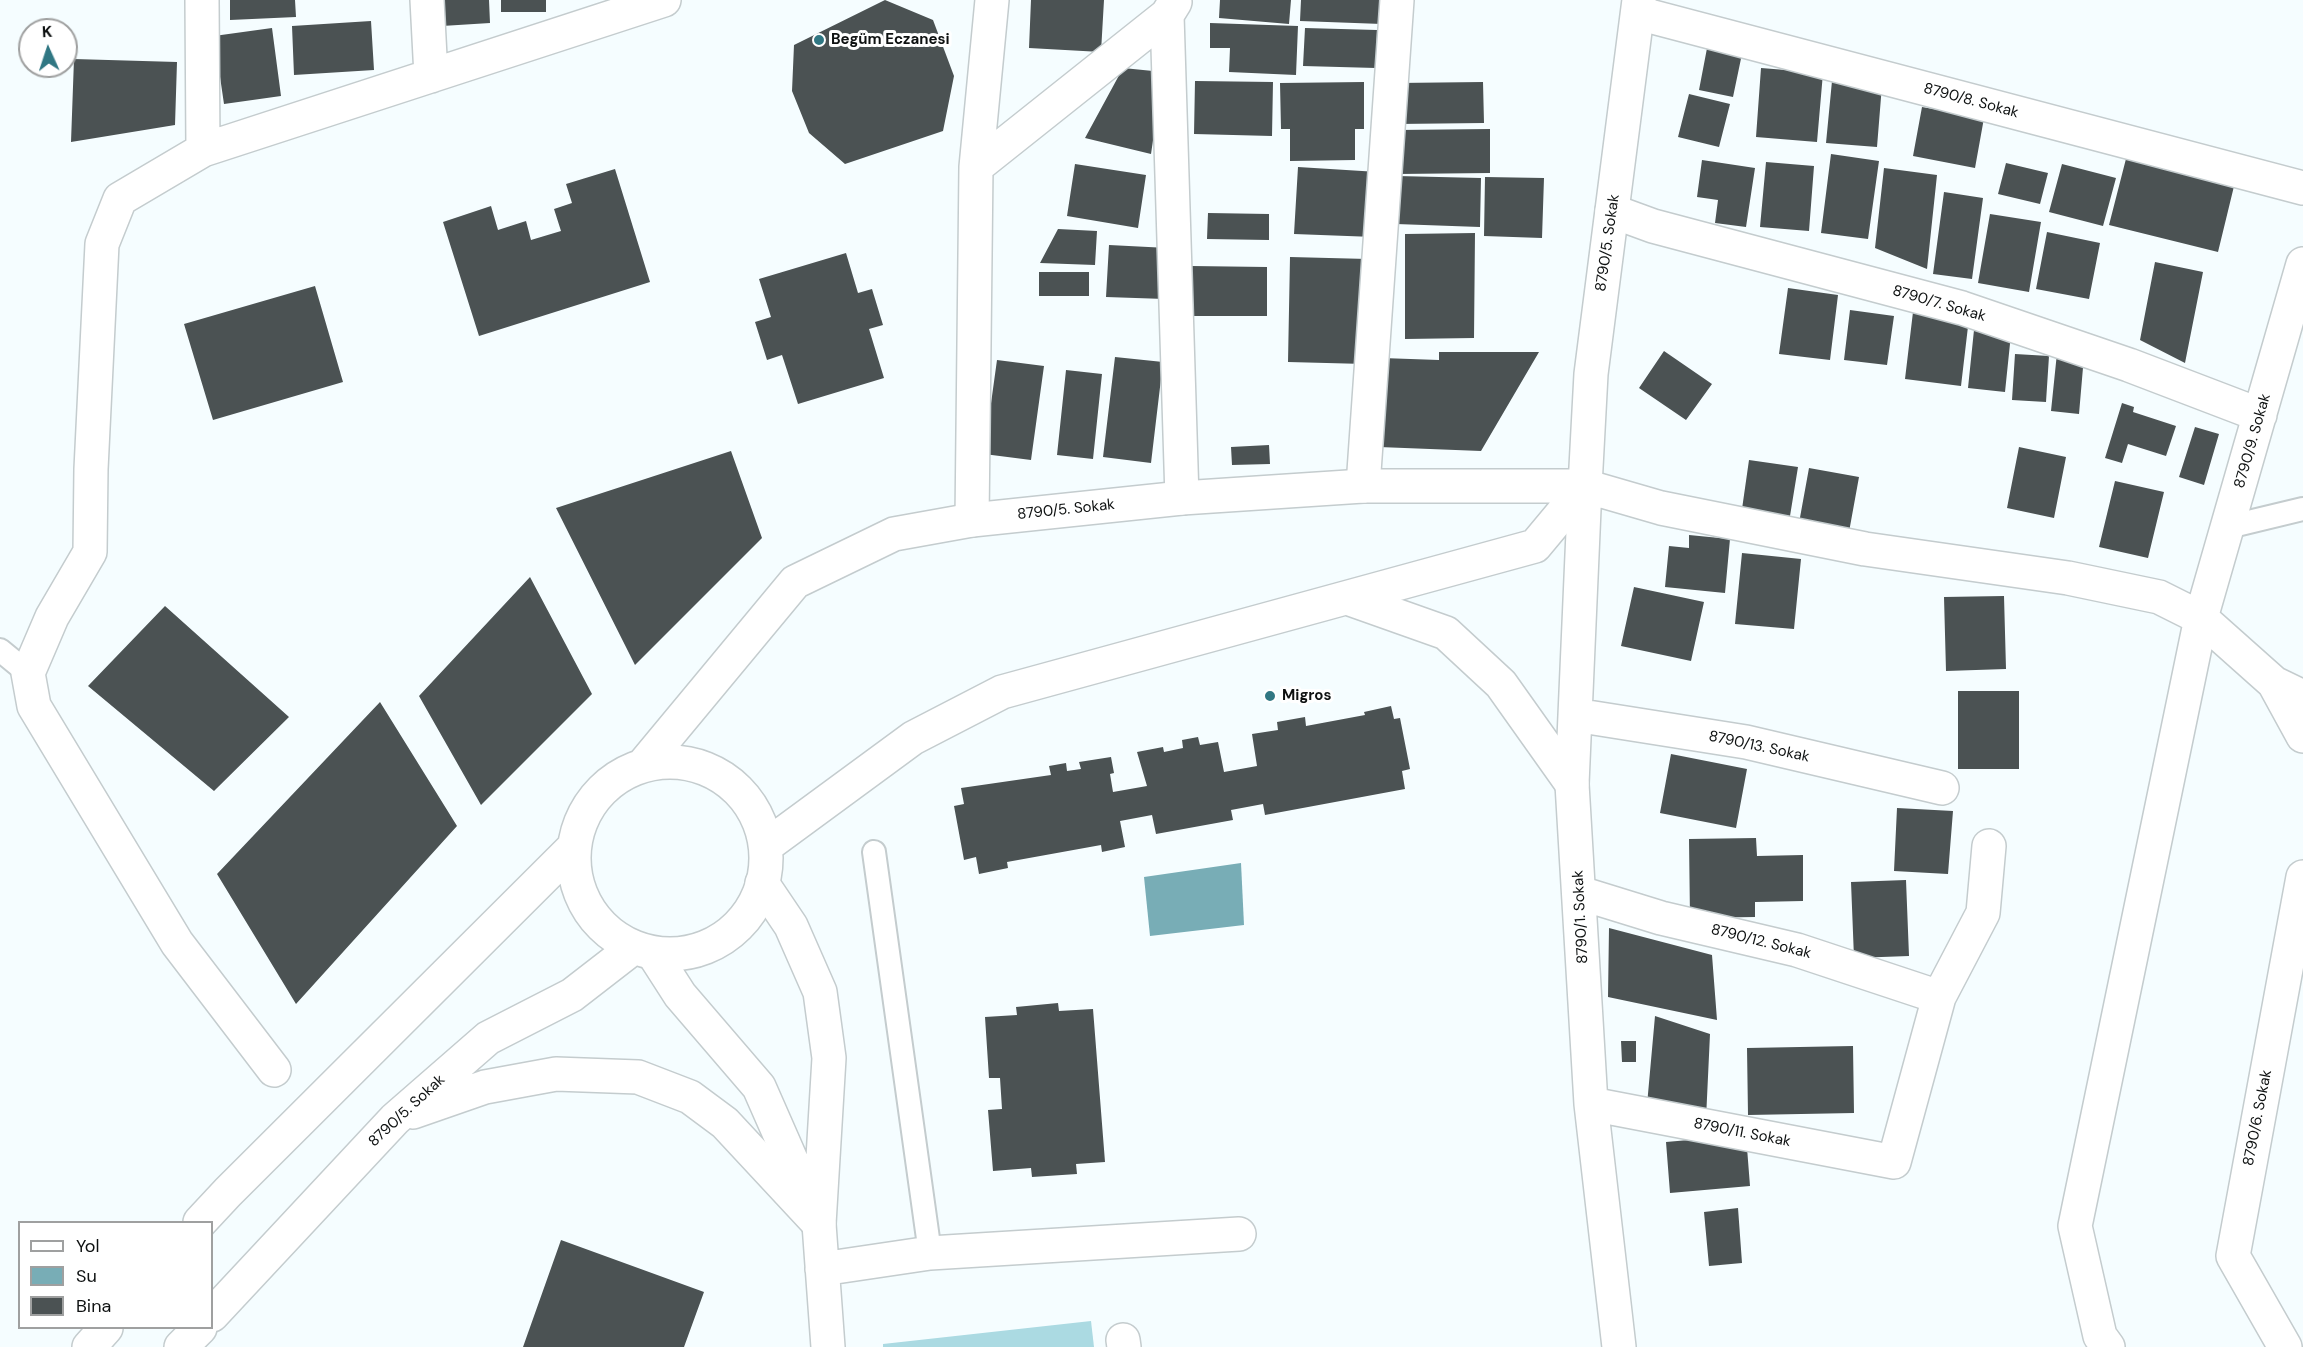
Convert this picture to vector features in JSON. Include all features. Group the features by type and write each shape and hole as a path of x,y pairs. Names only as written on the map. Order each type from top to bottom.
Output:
{"street":[{"path":"201,0 202,150"},
{"path":"427,0 431,76"},
{"path":"274,1070 177,943 34,706 28,673 52,617 90,552 91,469 102,244 120,199 202,150 431,76 622,7 664,0"},
{"path":"972,520 976,167 992,0"},
{"path":"1363,486 1397,0"},
{"path":"976,167 1172,7"},
{"path":"1172,7 1182,498"},
{"name":"8790/5. Sokak","path":"644,764 795,582 894,534 972,520 1182,498 1363,486 1585,486 1591,374 1639,7"},
{"name":"8790/8. Sokak","path":"1639,7 2303,188"},
{"name":"8790/7. Sokak","path":"1612,211 1665,229 1962,308 2129,365 2260,415"},
{"name":"8790/9. Sokak","path":"2108,1347 2100,1336 2075,1227 2202,618 2303,264"},
{"path":"766,846 914,738 1002,692 1350,599 1535,546 1585,486 1661,508 1807,538 1865,549 2068,578 2159,597 2202,618 2274,683 2303,697"},
{"name":"8790/1. Sokak","path":"1585,486 1572,784 1591,1104 1619,1347"},
{"path":"1350,599 1446,633 1501,684 1572,784"},
{"path":"2274,683 2303,736"},
{"name":"8790/13. Sokak","path":"1575,715 1746,742 1942,788"},
{"name":"8790/5. Sokak","path":"667,761 691,764 723,778 748,802 760,823 766,846 762,883 745,916 733,930 709,946 682,953 644,950 607,932 586,908 575,879 573,848 584,812 609,782 644,764 667,761"},
{"path":"1940,997 1983,913 1989,846"},
{"name":"8790/5. Sokak","path":"201,1221 573,848"},
{"name":"8790/6. Sokak","path":"2285,1347 2233,1256 2303,877"},
{"path":"762,883 791,927 820,992 829,1058 819,1224 828,1347"},
{"name":"8790/12. Sokak","path":"1580,893 1661,918 1797,950 1940,997"},
{"path":"644,950 759,1087 819,1224"},
{"name":"8790/5. Sokak","path":"213,1314 394,1119 488,1038 572,995 644,950"},
{"name":"8790/11. Sokak","path":"1591,1104 1894,1162 1940,997"},
{"path":"394,1119 485,1087 556,1074 638,1077 690,1097 725,1123 819,1224"},
{"path":"822,1269 930,1253 1239,1234"},
{"path":"89,1347 105,1329"},
{"path":"181,1347 199,1329"}],"lane":[{"path":"2228,527 2303,509"},
{"path":"0,650 28,673"},
{"path":"874,852 930,1253"}],"shaded area":[{"path":"1091,1321 1094,1347 883,1347 883,1344"}],"water":[{"path":"1241,863 1244,925 1150,936 1144,877"}],"building":[{"path":"230,0 295,0 296,17 230,20"},
{"path":"441,0 489,0 490,23 442,26"},
{"path":"501,0 546,0 546,12 501,12"},
{"path":"885,0 933,20 954,76 943,131 845,164 809,133 792,91 794,45"},
{"path":"1031,0 1104,0 1101,52 1029,48"},
{"path":"1220,0 1291,0 1289,24 1219,18"},
{"path":"1301,0 1383,0 1382,24 1300,21"},
{"path":"371,21 374,70 294,75 292,26"},
{"path":"1210,23 1298,26 1296,75 1229,72 1230,48 1210,48"},
{"path":"272,28 281,96 224,104 214,36"},
{"path":"1305,28 1377,30 1376,68 1303,66"},
{"path":"1708,43 1743,49 1733,97 1699,90"},
{"path":"78,59 177,62 175,125 71,142 73,78 78,78"},
{"path":"1123,68 1163,72 1151,154 1085,138"},
{"path":"1761,68 1823,73 1817,142 1756,137"},
{"path":"1195,81 1273,82 1272,136 1194,134"},
{"path":"1832,81 1882,85 1877,147 1826,143"},
{"path":"1364,82 1364,129 1355,129 1355,160 1290,161 1290,129 1281,129 1280,83"},
{"path":"1483,82 1484,123 1397,124 1397,83"},
{"path":"1689,94 1730,104 1719,147 1678,137"},
{"path":"1922,107 1984,118 1975,168 1913,156"},
{"path":"1490,129 1490,173 1398,174 1397,130"},
{"path":"2128,151 2236,178 2218,252 2109,225"},
{"path":"1831,154 1879,161 1868,239 1821,233"},
{"path":"1702,160 1755,168 1746,227 1715,223 1718,200 1697,197"},
{"path":"1766,162 1814,166 1809,231 1760,227"},
{"path":"2006,163 2048,173 2040,204 1998,194"},
{"path":"1075,164 1146,175 1138,228 1067,216"},
{"path":"2062,164 2116,178 2103,226 2049,212"},
{"path":"1298,167 1378,172 1374,237 1294,234"},
{"path":"1884,168 1937,175 1927,269 1875,248"},
{"path":"615,169 650,282 479,336 443,222 491,206 498,230 526,221 531,240 561,231 554,209 572,203 566,184"},
{"path":"1397,176 1481,178 1480,227 1396,224"},
{"path":"1485,177 1544,178 1542,238 1484,236"},
{"path":"1944,192 1983,198 1972,279 1933,274"},
{"path":"1208,213 1269,214 1269,240 1207,239"},
{"path":"1990,214 2041,222 2029,292 1978,283"},
{"path":"1058,229 1097,231 1095,265 1040,263"},
{"path":"2047,232 2100,243 2089,299 2036,289"},
{"path":"1475,233 1474,338 1405,339 1405,234"},
{"path":"1109,245 1168,248 1165,299 1106,297"},
{"path":"846,253 858,293 872,289 883,325 869,329 884,378 798,404 782,355 767,360 755,322 771,317 759,279"},
{"path":"1290,257 1368,259 1365,364 1288,362"},
{"path":"2155,262 2203,272 2185,363 2140,340"},
{"path":"1191,266 1267,267 1267,316 1190,316"},
{"path":"1039,272 1089,272 1089,296 1039,296"},
{"path":"315,286 343,382 213,420 184,324"},
{"path":"1788,288 1838,295 1830,360 1779,354"},
{"path":"1850,310 1894,316 1887,365 1844,360"},
{"path":"1913,312 1969,318 1961,386 1905,379"},
{"path":"1974,330 2011,334 2005,392 1968,388"},
{"path":"1664,351 1712,384 1686,420 1639,388"},
{"path":"1439,352 1539,352 1481,451 1379,447 1382,358 1439,360"},
{"path":"2057,353 2084,356 2079,414 2051,411"},
{"path":"2015,354 2049,356 2046,402 2012,400"},
{"path":"1115,357 1163,362 1151,463 1103,457"},
{"path":"997,360 1044,366 1031,460 984,454"},
{"path":"1066,370 1102,374 1093,459 1057,455"},
{"path":"2122,403 2134,407 2133,412 2176,426 2166,456 2128,444 2122,463 2105,458"},
{"path":"2195,427 2219,434 2204,485 2179,477"},
{"path":"1269,445 1270,464 1232,465 1231,447"},
{"path":"2019,447 2066,457 2054,518 2007,508"},
{"path":"731,451 762,538 635,665 556,508"},
{"path":"1749,460 1798,467 1790,516 1742,509"},
{"path":"1809,468 1859,477 1849,532 1799,523"},
{"path":"2115,481 2164,492 2148,558 2099,547"},
{"path":"1689,535 1730,539 1725,593 1665,587 1669,546 1689,548"},
{"path":"1742,553 1801,559 1794,629 1735,624"},
{"path":"530,577 592,694 481,805 419,696"},
{"path":"1634,587 1704,602 1691,661 1621,646"},
{"path":"2004,596 2006,669 1946,671 1944,597"},
{"path":"165,606 289,717 214,791 88,686"},
{"path":"1958,691 2019,691 2019,769 1958,769"},
{"path":"380,702 457,826 296,1004 217,874"},
{"path":"1391,706 1394,719 1400,718 1410,769 1402,771 1405,789 1265,815 1263,804 1231,810 1233,820 1156,834 1152,815 1120,821 1125,847 1102,852 1101,845 1007,862 1008,868 979,874 976,857 964,860 954,806 964,804 961,788 1051,775 1049,766 1066,763 1067,771 1081,769 1079,762 1111,757 1114,773 1110,774 1113,792 1147,786 1137,752 1163,747 1164,752 1183,748 1182,740 1198,737 1200,745 1218,742 1224,772 1257,766 1252,734 1278,730 1277,722 1305,717 1306,726 1365,715 1364,712"},
{"path":"1671,754 1747,769 1736,828 1660,813"},
{"path":"1897,808 1953,811 1948,874 1894,871"},
{"path":"1756,838 1757,856 1803,855 1803,901 1755,902 1755,917 1690,918 1689,839"},
{"path":"1906,880 1909,956 1854,958 1851,882"},
{"path":"1609,928 1712,955 1717,1020 1608,997"},
{"path":"1058,1003 1059,1011 1093,1009 1105,1162 1076,1164 1077,1174 1032,1177 1031,1168 993,1171 988,1110 1002,1109 1000,1078 989,1078 985,1017 1017,1015 1016,1007"},
{"path":"1655,1016 1710,1034 1706,1119 1647,1105"},
{"path":"1621,1041 1636,1041 1636,1062 1622,1062"},
{"path":"1853,1046 1854,1113 1748,1115 1747,1048"},
{"path":"1746,1135 1750,1186 1670,1193 1666,1142"},
{"path":"1738,1208 1742,1263 1709,1266 1704,1212"},
{"path":"561,1240 704,1292 684,1347 523,1347"}],"place":[{"name":"Begüm Eczanesi","path":"819,40"},
{"name":"Migros","path":"1270,696"}]}
